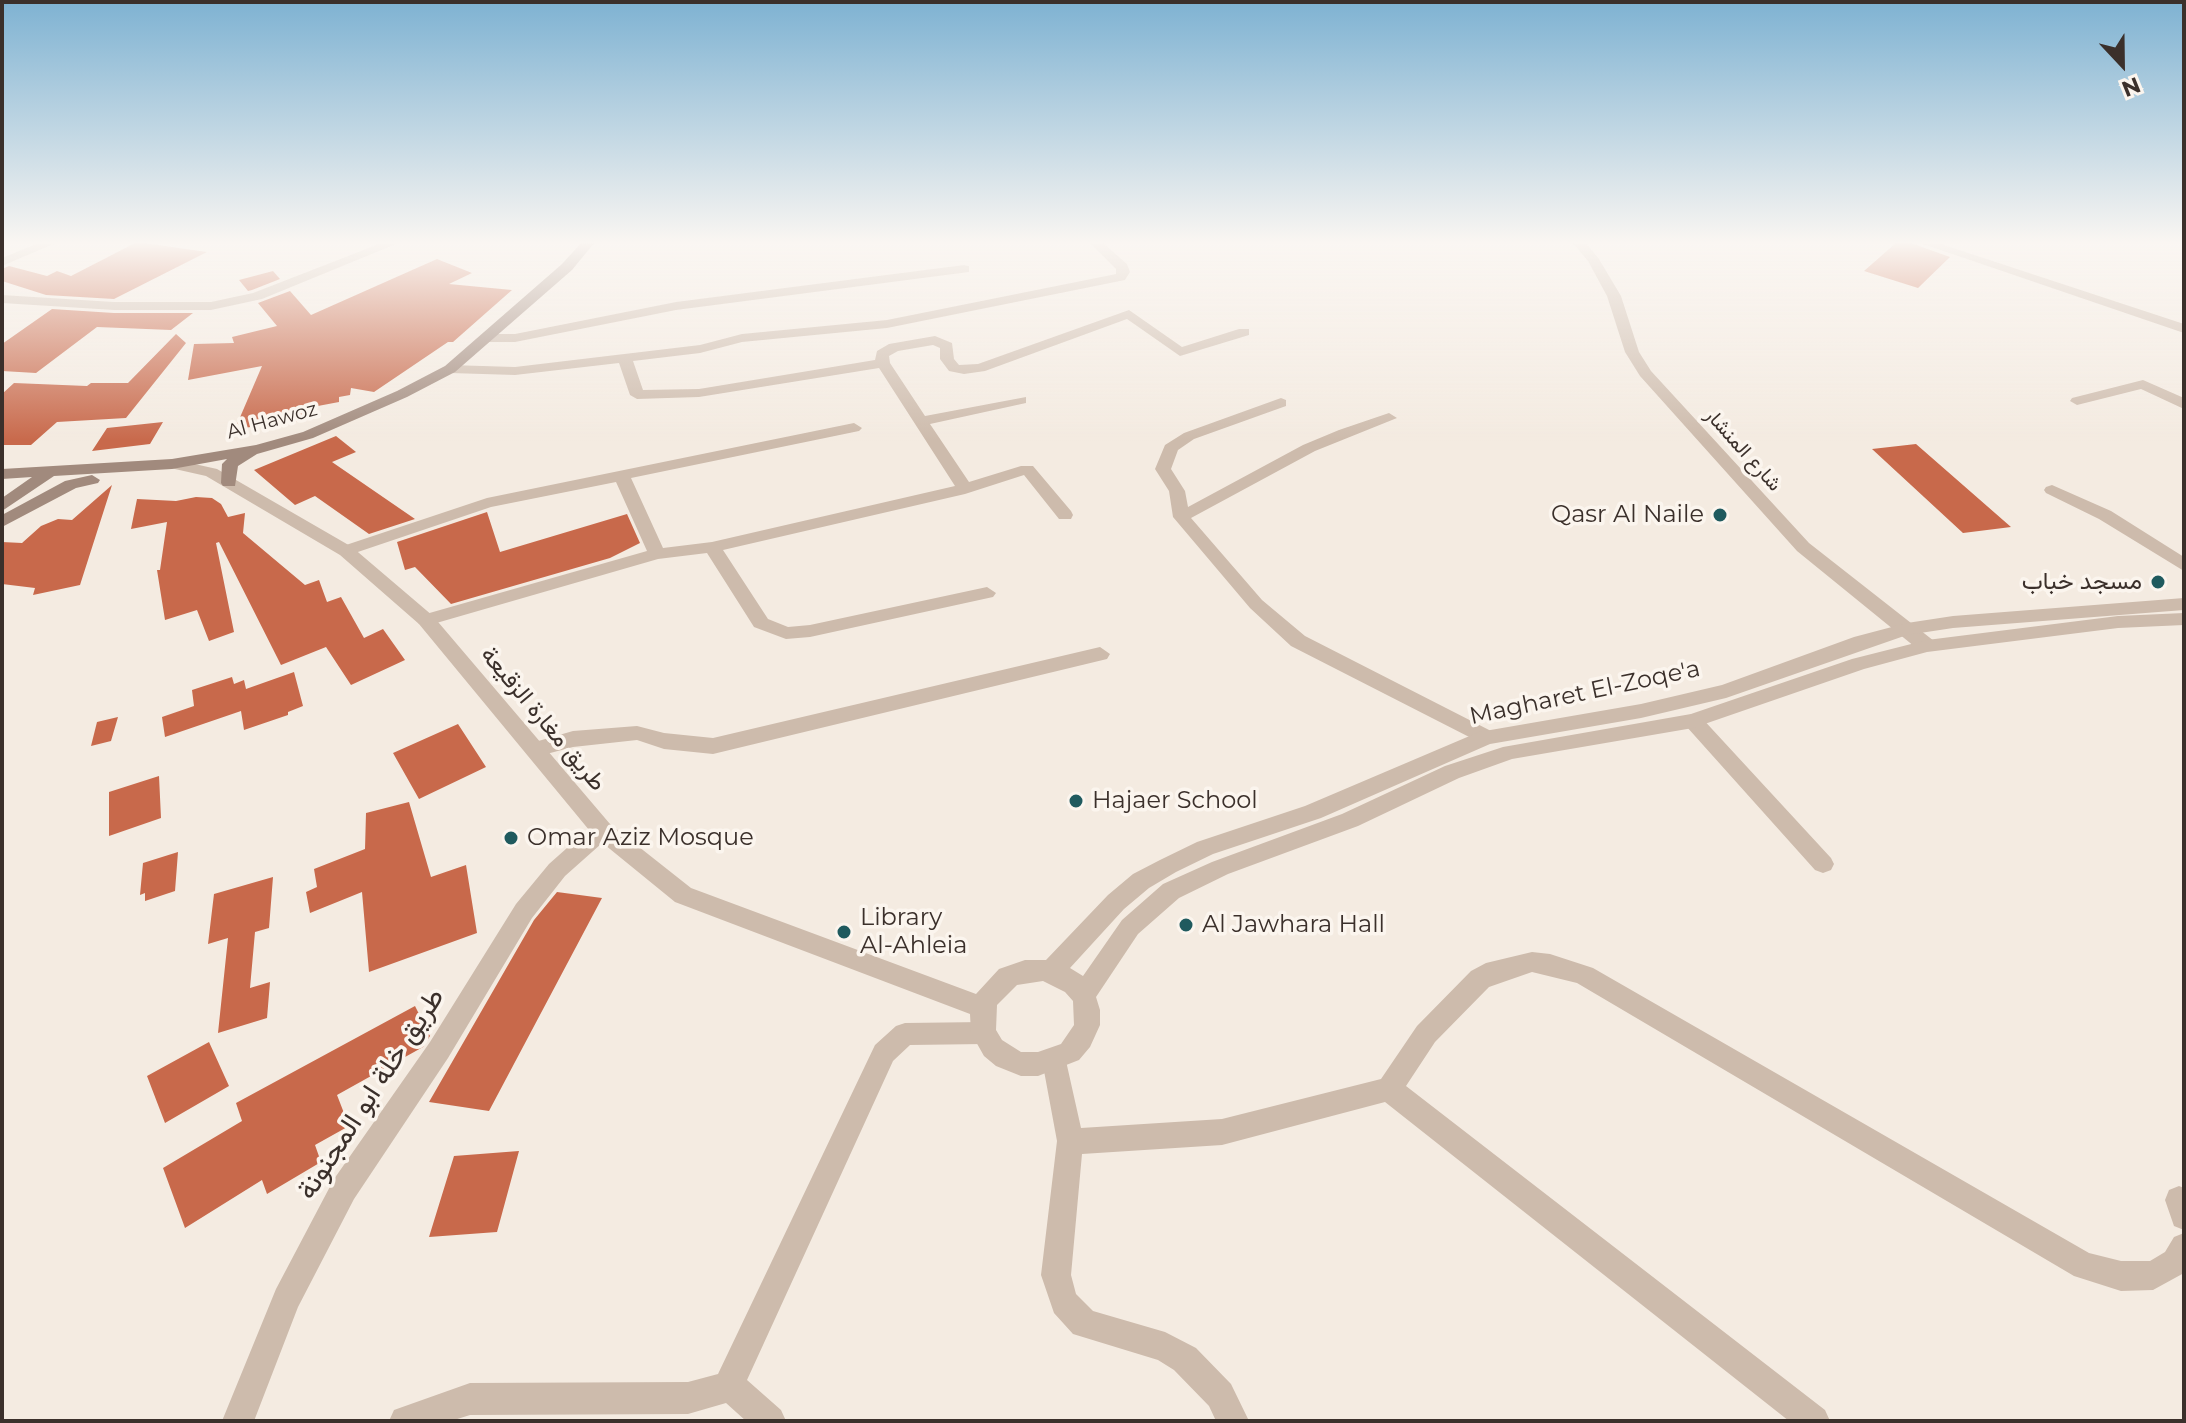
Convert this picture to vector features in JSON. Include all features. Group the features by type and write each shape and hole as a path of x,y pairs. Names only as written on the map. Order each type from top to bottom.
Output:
{"main road":[{"name":"Al Hawoz","path":"2,474 47,474 172,464 257,449 308,435 402,394 450,369 520,308"},
{"path":"229,483 230,464 257,449"},
{"path":"2,522 71,484 172,464"},
{"path":"2,506 47,474"}],"street":[{"path":"486,338 515,338 664,308"},
{"path":"450,369 515,371 700,349 742,338 887,324 964,308"},
{"name":"شارع المنشار","path":"1618,308 1632,352 1645,373 1803,547 1927,646"},
{"path":"2122,308 2184,329"},
{"path":"965,489 883,363 882,354 894,347 935,340 947,346 947,359 954,368 964,370 980,368 1129,314 1180,352 1244,332"},
{"path":"624,356 637,395 699,393 883,363"},
{"path":"2077,401 2143,384 2184,404"},
{"path":"923,421 1021,400"},
{"path":"1281,403 1189,436 1171,448 1163,469 1177,491 1181,517 1256,604 1298,641 1486,737"},
{"path":"1181,517 1309,448 1389,418"},
{"path":"346,551 487,503 854,428"},
{"name":"طريق مغارة الزقيعة","path":"172,464 211,472 346,551 426,620 602,830 683,895 984,1021"},
{"path":"426,620 657,554 712,547 965,489 1027,469 1065,515"},
{"path":"621,475 657,554"},
{"path":"2052,490 2105,515 2184,565"},
{"path":"712,547 761,623 786,633 810,631 987,593"},
{"name":"Magharet El-Zoqe'a","path":"1051,972 1116,902 1141,881 1168,866 1205,848 1313,812 1486,737 1641,711 1726,691 1861,642 1907,629 1953,622 2184,604"},
{"name":"Magharet El-Zoqe'a","path":"1083,996 1130,927 1171,891 1220,868 1337,825 1452,772 1510,752 1693,721 1859,664 1927,646 2118,622 2184,619"},
{"path":"535,749 573,739 637,733 664,741 713,746 1100,654"},
{"path":"1693,721 1823,864"},
{"name":"طريق خلة ابو المجنونة","path":"238,1421 286,1299 344,1189 439,1050 524,911 557,870 602,830"},
{"path":"1070,1141 1145,1139 1222,1132 1389,1089 1426,1034 1480,979 1486,974 1532,962 1550,964 1584,975 2084,1266 2121,1276 2153,1275 2175,1262 2184,1247"},
{"path":"1025,971 1051,972 1074,984 1083,996 1088,1010 1087,1025 1070,1052 1055,1060 1021,1064 1005,1058 993,1048 984,1021 995,988 1008,977 1025,971"},
{"path":"405,1421 470,1399 688,1398 712,1394 729,1385 884,1053 905,1034 984,1021"},
{"path":"1055,1060 1070,1141 1056,1275 1064,1303 1084,1323 1154,1343 1185,1359 1212,1385 1233,1421"},
{"path":"1389,1089 1814,1421"},
{"path":"729,1385 770,1421"}],"building":[{"path":"262,308 305,308 311,315 326,308 491,308 453,342 448,342 374,392 351,388 350,395 339,397 339,402 302,409 315,419 235,429 262,366 188,380 194,344 234,343 232,337 277,326"},
{"path":"52,309 193,313 171,330 97,327 36,373 2,371 2,344"},
{"path":"176,334 186,343 126,418 57,422 31,445 2,445 2,394 14,383 87,386 91,383 128,383"},
{"path":"163,422 150,444 92,451 107,428"},
{"path":"336,436 356,452 332,462 415,519 369,534 315,496 295,505 254,470"},
{"path":"1916,444 2011,527 1963,533 1872,449"},
{"path":"112,485 80,585 33,595 35,588 2,584 2,542 22,543 41,526 58,519 72,520"},
{"path":"212,498 221,504 228,517 245,513 243,533 305,585 319,580 327,602 341,597 364,638 383,629 405,660 351,685 326,647 281,665 219,542 216,543 234,632 209,641 197,610 165,620 157,570 160,570 167,522 131,529 137,499 176,501"},
{"path":"487,512 500,552 627,514 640,543 610,558 451,604 415,567 405,570 397,542"},
{"path":"294,672 303,706 288,712 288,715 244,730 241,711 165,737 162,717 194,706 192,690 232,677 234,684 244,680 246,689"},
{"path":"118,717 111,741 91,746 97,722"},
{"path":"458,724 486,767 419,799 393,753"},
{"path":"159,776 161,818 109,836 109,792"},
{"path":"409,802 431,877 466,865 477,933 369,972 362,892 310,913 306,892 317,887 314,869 365,849 366,813"},
{"path":"178,852 175,891 145,901 145,893 140,895 143,863"},
{"path":"273,877 269,928 255,932 250,988 270,982 267,1018 218,1033 228,938 208,944 214,894"},
{"path":"557,892 602,898 489,1111 429,1102 534,920"},
{"path":"415,1006 430,1036 423,1047 337,1095 349,1126 315,1145 321,1162 267,1194 262,1180 185,1228 163,1168 242,1121 236,1103"},
{"path":"209,1042 229,1086 165,1123 147,1076"},
{"path":"519,1151 497,1232 429,1237 454,1156"}],"place":[{"name":"Qasr Al Naile","path":"1720,515"},
{"name":"مسجد خباب","path":"2158,582"},
{"name":"Hajaer School","path":"1076,801"},
{"name":"Omar Aziz Mosque","path":"511,838"},
{"name":"Al Jawhara Hall","path":"1186,925"},
{"name":"Library Al-Ahleia","path":"844,932"}]}
